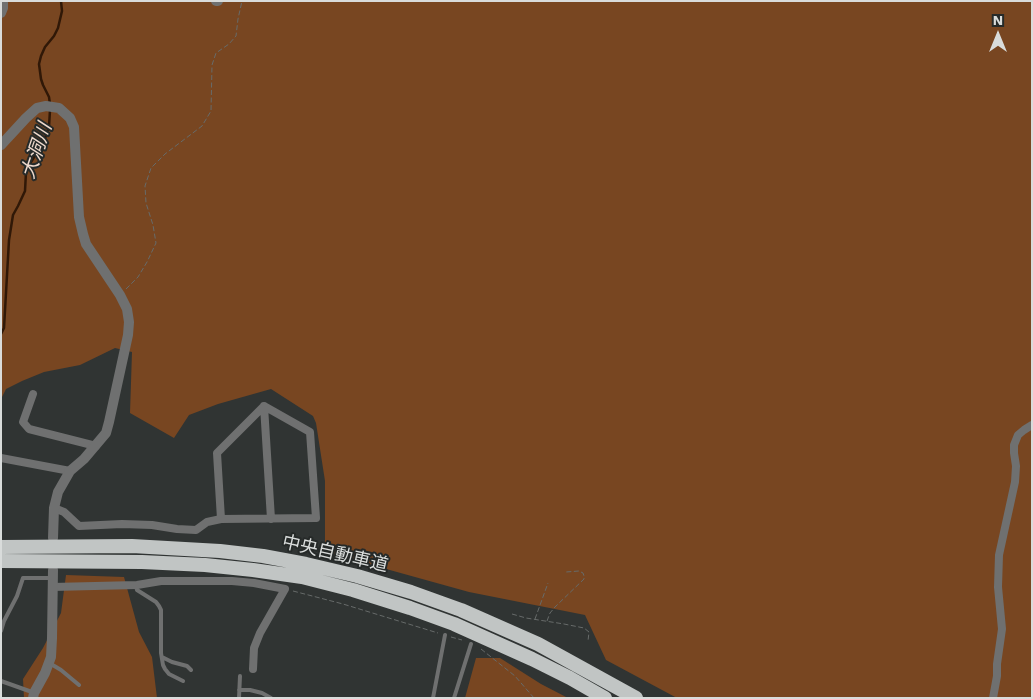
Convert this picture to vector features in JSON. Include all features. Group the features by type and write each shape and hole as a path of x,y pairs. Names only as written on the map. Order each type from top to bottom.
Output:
{"highway":[{"name":"中央自動車道","path":"1,547 132,546 220,551 263,556 357,576 411,592 461,610 538,644 636,698"},
{"name":"中央自動車道","path":"1,561 142,562 205,565 302,578 352,590 454,624 532,659 605,698"}],"street":[{"path":"1,13 3,1"},
{"path":"1,146 37,108 46,106 59,108 70,118 74,127 79,217 83,234 86,244 120,295 129,322 128,335 106,433 84,459 70,471 58,492 54,508 53,538"},
{"path":"33,394 23,422 29,429 96,446"},
{"path":"54,508 64,512 78,526 152,525 196,530 208,522 221,519 316,518 310,432 264,406"},
{"path":"264,406 270,519"},
{"path":"221,519 217,453 264,406"},
{"path":"993,698 1002,629 998,587 999,555 1015,482 1014,445 1018,435 1032,425"},
{"path":"1,458 70,471"},
{"path":"34,695 50,657 52,638 52,578 135,585 161,581 254,582 285,589 260,633 254,648 253,669"}],"lane":[{"path":"1,631 17,596 22,578 52,578"},
{"path":"135,585 137,590 156,602 161,610 162,656 165,669 174,677 183,681"},
{"path":"433,698 445,635"},
{"path":"454,698 471,644"},
{"path":"162,656 191,670"},
{"path":"48,663 61,670 78,685"},
{"path":"239,698 240,676"},
{"path":"1,681 34,695"},
{"path":"239,690 256,692 271,698"}],"path":[{"path":"120,295 138,277 156,243 146,203 144,186 152,168 166,154 202,126 211,111 212,65 216,53 236,36 242,1"},
{"path":"547,621 555,607 584,580 582,573 578,571 566,572"},
{"path":"535,619 548,583"},
{"path":"285,589 343,604 471,644 480,648 508,670 534,698"},
{"path":"512,614 584,628 589,632 588,642"}],"shaded area":[{"path":"1,1 1032,1 1032,698 677,698 606,660 585,615 469,592 325,552 325,481 316,423 313,416 271,389 218,404 189,415 174,438 130,413 132,352 115,348 80,365 44,372 22,381 6,389 1,399"},
{"path":"66,575 124,577 139,632 152,657 157,698 24,698 23,679 43,648 61,613"},
{"path":"476,658 500,658 541,684 568,698 465,698"}],"waterway":[{"name":"大洞川","path":"50,104 41,79 39,64 45,47 58,28 62,11 61,1"},
{"name":"大洞川","path":"1,334 4,328 9,240 13,215 25,191 26,172 44,141 49,127 50,110"}]}
